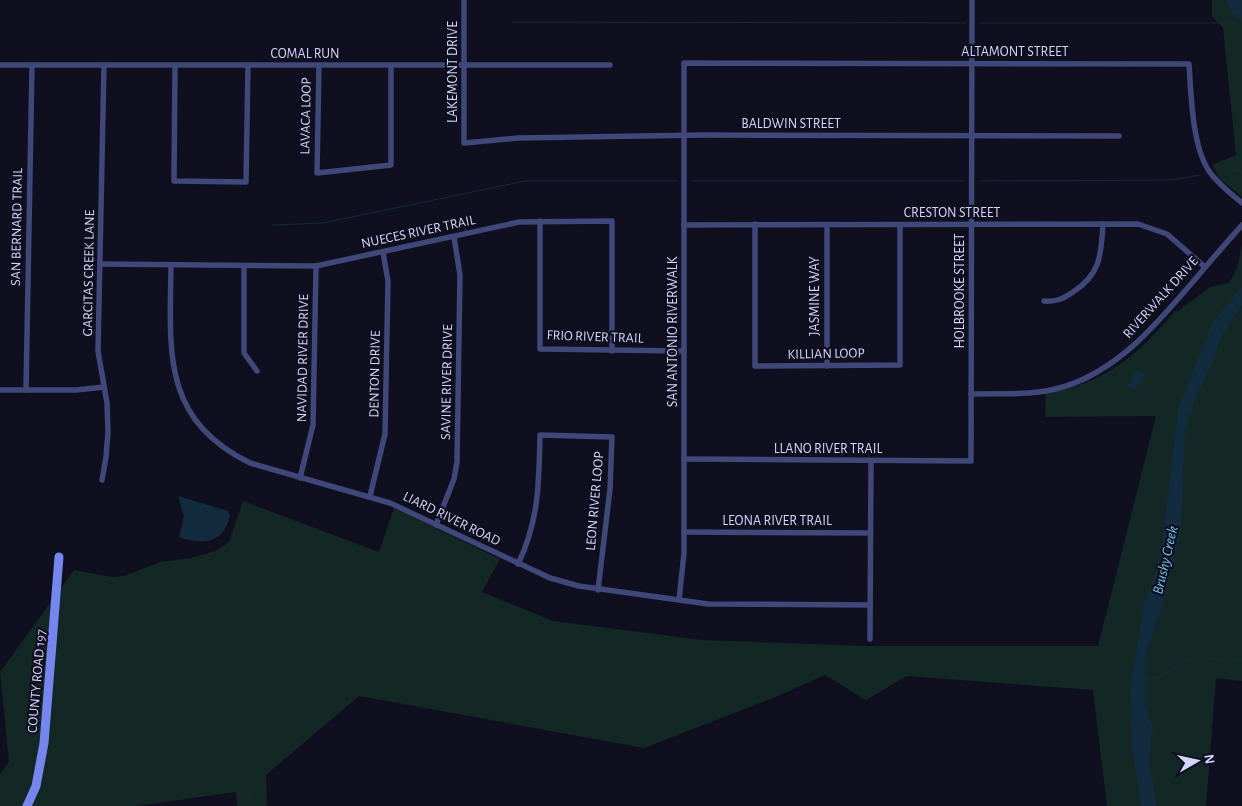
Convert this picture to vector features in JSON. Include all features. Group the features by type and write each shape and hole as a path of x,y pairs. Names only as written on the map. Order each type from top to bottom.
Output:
{"street":[{"name":"LAKEMONT DRIVE","path":"464,0 464,144"},
{"name":"HOLBROOKE STREET","path":"971,461 972,0"},
{"name":"ALTAMONT STREET","path":"684,63 1189,64 1196,132 1202,159 1214,177 1242,203"},
{"name":"SAN ANTONIO RIVERWALK","path":"678,600 684,532 684,63"},
{"name":"COMAL RUN","path":"0,65 610,65"},
{"name":"SAN BERNARD TRAIL","path":"26,390 32,65"},
{"name":"GARCITAS CREEK LANE","path":"102,480 108,432 104,387 98,351 104,65"},
{"path":"175,66 174,181 246,182 248,65"},
{"name":"LAVACA LOOP","path":"319,65 317,173 391,165 391,66"},
{"name":"BALDWIN STREET","path":"464,144 518,138 684,135 1119,136"},
{"name":"FRIO RIVER TRAIL","path":"540,221 540,349 684,351"},
{"name":"NUECES RIVER TRAIL","path":"100,264 244,267 316,266 519,222 612,221 612,351"},
{"name":"KILLIAN LOOP","path":"755,224 755,366 900,365 900,225"},
{"path":"1044,301 1053,302 1064,298 1090,279 1100,259 1103,224"},
{"name":"CRESTON STREET","path":"684,225 1138,224 1158,230 1174,239 1205,267"},
{"name":"RIVERWALK DRIVE","path":"971,394 1037,392 1061,388 1091,375 1116,360 1141,341 1242,225"},
{"name":"JASMINE WAY","path":"827,226 827,366"},
{"name":"SAVINE RIVER DRIVE","path":"436,525 454,479 457,462 460,275 454,237"},
{"name":"DENTON DRIVE","path":"370,496 383,448 385,427 388,280 383,252"},
{"name":"LIARD RIVER ROAD","path":"171,266 171,353 176,382 192,414 214,439 236,456 263,468 390,503 550,578 598,590 736,605 870,605"},
{"name":"NAVIDAD RIVER DRIVE","path":"300,478 314,425 316,266"},
{"path":"244,267 244,353 257,371"},
{"path":"0,390 76,390 104,387"},
{"name":"LEON RIVER LOOP","path":"518,564 531,535 540,435 612,437 610,489 598,590"},
{"name":"LLANO RIVER TRAIL","path":"684,459 971,461"},
{"path":"870,639 871,461"},
{"name":"LEONA RIVER TRAIL","path":"684,532 870,533"},
{"name":"COUNTY ROAD 197","path":"27,806 36,786 44,743 59,557"}],"green space":[{"path":"1212,0 1242,0 1242,197 1220,179 1212,165 1236,155 1223,28 1212,16"},
{"path":"1242,244 1242,681 1216,678 1206,806 1107,806 1093,690 907,676 866,700 825,675 778,696 644,748 359,696 266,775 267,806 237,806 236,792 135,806 0,806 0,774 9,762 0,672 74,570 112,577 124,576 160,562 191,558 216,551 229,542 243,501 379,552 394,508 500,559 482,592 553,621 702,640 866,646 1098,646 1156,416 1045,417 1046,394 1087,382 1119,365 1148,341 1176,310 1178,311 1210,287 1229,283 1237,268"}],"water":[{"path":"1226,0 1242,0 1242,20 1233,13"},
{"name":"Brushy Creek","path":"1242,286 1242,305 1221,336 1213,360 1194,402 1185,432 1181,530 1162,607 1145,657 1145,704 1153,728 1149,760 1157,806 1141,806 1132,747 1130,687 1145,602 1160,563 1178,408 1212,324"},
{"path":"1136,370 1145,375 1136,390 1128,386"},
{"path":"178,496 228,511 230,515 223,532 218,537 204,541 188,540 179,537 184,517"}],"waterway":[{"path":"513,22 966,23"},
{"path":"980,23 1242,23"},
{"path":"1228,170 1242,171"},
{"path":"981,181 1171,180 1200,175"},
{"path":"272,225 323,223 525,181 678,181"},
{"path":"691,181 964,181"},
{"path":"1145,679 1157,678 1193,657 1242,661"},
{"path":"249,792 250,806"}]}
